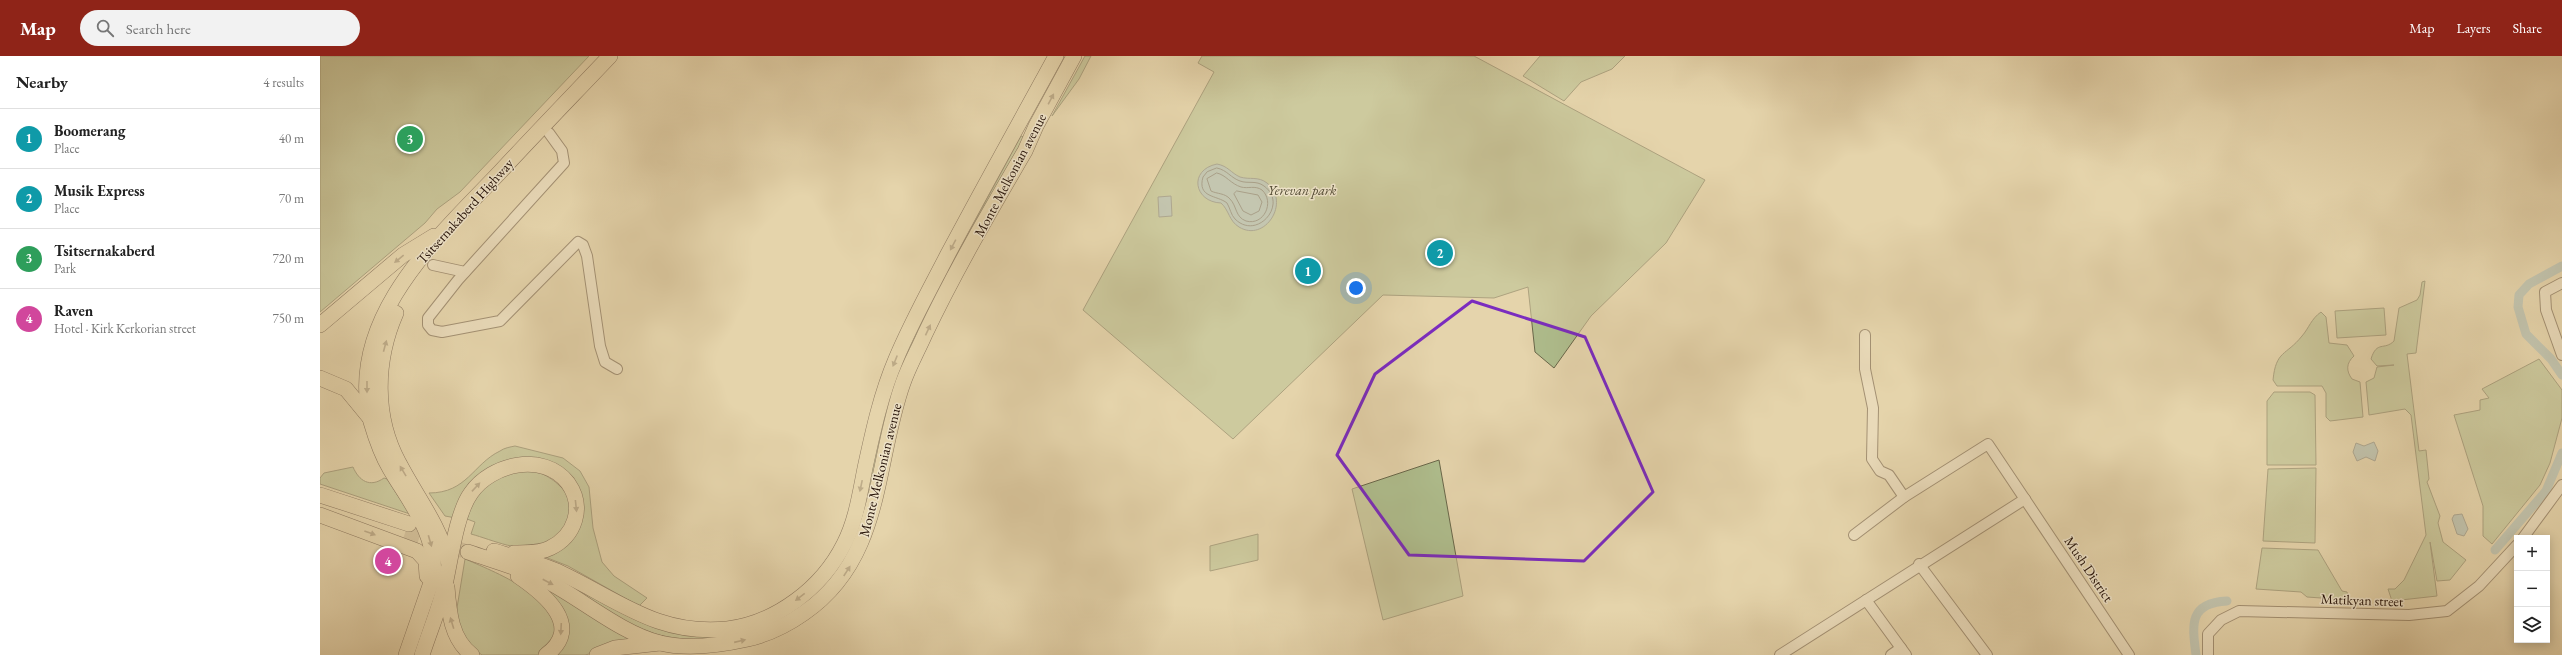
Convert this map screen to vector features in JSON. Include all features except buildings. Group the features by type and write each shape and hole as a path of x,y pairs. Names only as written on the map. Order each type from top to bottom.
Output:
{"main road":[{"name":"Tsitsernakaberd Highway","path":"406,655 433,577 434,563 430,542 422,521 386,461 376,439 371,419 367,378 382,320 404,280 444,230 610,56"},
{"name":"Tsitsernakaberd Highway","path":"448,560 437,528 399,464 387,435 382,414 380,393 383,355 402,302 418,277 446,242 621,56"},
{"path":"971,210 984,170 1045,56"},
{"name":"Monte Melkonian avenue","path":"469,548 499,558 559,572 627,610 650,620 677,627 727,628 756,622 787,607 819,582 844,544 856,511 874,426 885,388 896,359 926,296 971,210 1056,56"},
{"name":"Monte Melkonian avenue","path":"499,558 546,581 615,623 660,643 712,645 762,636 789,623 818,603 840,581 856,556 868,527 885,449 903,382 940,303 1025,151 1036,126 1074,56"},
{"path":"1022,118 1036,126"},
{"path":"320,325 404,255 444,230"},
{"path":"926,296 940,303"},
{"path":"320,378 346,389 371,419"},
{"path":"422,655 446,580 448,560 470,494 491,473 508,465 529,464 549,469 566,482 575,494 578,511 574,523 564,538 549,549 499,558"},
{"path":"320,495 407,529 320,505"},
{"path":"320,515 417,551 423,558 427,567 427,593"},
{"path":"499,558 538,590 560,617 562,629 559,640 546,655"},
{"path":"446,580 452,626 461,643 472,655"},
{"path":"597,655 615,648 660,643"}],"street":[{"path":"549,133 562,151 564,163 464,272 428,318 428,325 432,330 442,332 500,321 578,242 583,245 587,256 600,346 605,362 617,369"},
{"path":"432,265 464,272"},
{"path":"2562,283 2545,292 2546,310 2562,355"},
{"path":"1865,335 1865,369 1873,408 1872,459 1880,471 1889,475 1904,496"},
{"name":"Mush District","path":"1854,535 1904,496 1988,444 2129,655"},
{"path":"2525,535 2562,485"},
{"path":"1780,655 1919,564 2025,499"},
{"name":"Matikyan street","path":"2208,655 2208,634 2221,620 2240,610 2409,616 2447,611 2479,586 2514,548"},
{"path":"1919,564 1987,655"},
{"path":"1866,600 1904,651 1891,655"}],"highlighted area":[{"path":"1472,301 1585,337 1653,492 1584,561 1409,555 1337,455 1375,374"}],"green space":[{"path":"320,56 589,56 460,192 437,209 425,223 320,312"},
{"path":"1085,56 1091,56 1079,79 1052,116"},
{"name":"Yerevan park","path":"1202,56 1474,56 1705,180 1666,243 1591,316 1554,368 1535,352 1528,287 1494,298 1383,295 1233,439 1083,310 1214,72 1198,63"},
{"path":"1540,56 1625,56 1612,69 1581,82 1564,101 1523,76"},
{"path":"1021,136 1024,137 946,287 940,286"},
{"path":"2425,281 2416,353 2407,354 2419,451 2426,450 2429,479 2427,482 2440,516 2438,523 2443,542 2466,560 2450,580 2437,581 2430,542 2437,596 2392,601 2388,589 2395,589 2404,580 2426,535 2411,415 2405,409 2369,415 2366,382 2374,378 2377,367 2394,365 2377,366 2371,359 2373,353 2378,348 2394,341 2399,308 2417,300 2420,295 2422,282"},
{"path":"925,308 931,311 907,364 891,406 884,432 870,502 859,536 848,557 835,576 820,593 802,608 783,620 762,629 739,635 707,639 674,638 643,630 634,626 577,593 537,574 540,570 576,585 621,612 647,625 685,634 713,635 740,631 766,622 791,609 813,593 832,572 848,549 855,534 865,502 878,435 886,405 901,362"},
{"path":"2384,308 2386,335 2337,338 2335,311"},
{"path":"2321,312 2326,317 2329,343 2347,345 2354,356 2349,361 2348,370 2352,379 2360,382 2363,417 2330,421 2326,417 2326,393 2322,386 2277,386 2273,380 2274,370 2279,358 2296,342"},
{"path":"2539,359 2562,390 2562,418 2550,463 2540,485 2492,544 2483,536 2483,506 2454,415 2480,410 2480,400 2489,398 2482,389"},
{"path":"2274,392 2310,392 2315,395 2316,465 2267,465 2267,401"},
{"path":"515,446 563,458 580,471 589,487 593,528 602,562 614,576 647,598 639,606 568,566 545,557 567,544 577,486 527,459 504,461 489,468 456,518 445,516 429,493 442,492 452,488 469,477 483,463 503,449"},
{"path":"1439,460 1463,596 1383,620 1352,489"},
{"path":"353,467 358,476 366,482 370,483 384,478 387,479 410,514 320,484 320,478 324,473"},
{"path":"2316,468 2315,543 2263,541 2268,469"},
{"path":"534,470 554,481 568,496 571,504 571,514 567,524 559,534 545,546 527,548 508,545 471,534 475,522 467,519 473,499 499,474"},
{"path":"1258,534 1258,560 1210,571 1210,546"},
{"path":"2262,548 2318,550 2342,591 2347,592 2349,600 2307,597 2301,592 2256,589"},
{"path":"465,559 508,579 525,589 540,600 551,612 557,625 554,639 539,655 482,655 466,644 455,620"},
{"path":"531,581 644,640 585,655 554,655 567,630"}],"water":[{"path":"1217,164 1224,166 1240,177 1264,181 1274,191 1276,209 1272,218 1266,225 1258,230 1249,230 1239,227 1233,222 1221,203 1212,201 1200,192 1198,179 1202,172 1208,167"},
{"path":"1171,196 1172,216 1159,217 1158,197"},
{"path":"2374,442 2378,451 2375,461 2366,457 2357,461 2353,452 2356,443 2364,446"},
{"path":"2462,514 2468,529 2464,536 2457,534 2452,519 2454,515"}],"waterway":[{"path":"2562,266 2529,284 2519,295 2518,307 2526,334 2551,359 2562,375"},
{"path":"2495,550 2546,491 2562,453"},
{"path":"2196,655 2194,625 2199,611 2206,606 2227,601"}],"tunnel":[{"path":"405,533 468,552"}],"place":[{"name":"Tsitsernakaberd","path":"410,139"},
{"name":"Musik Express","path":"1440,253"},
{"name":"Boomerang","path":"1308,271"},
{"name":"Raven","path":"388,561"}]}
